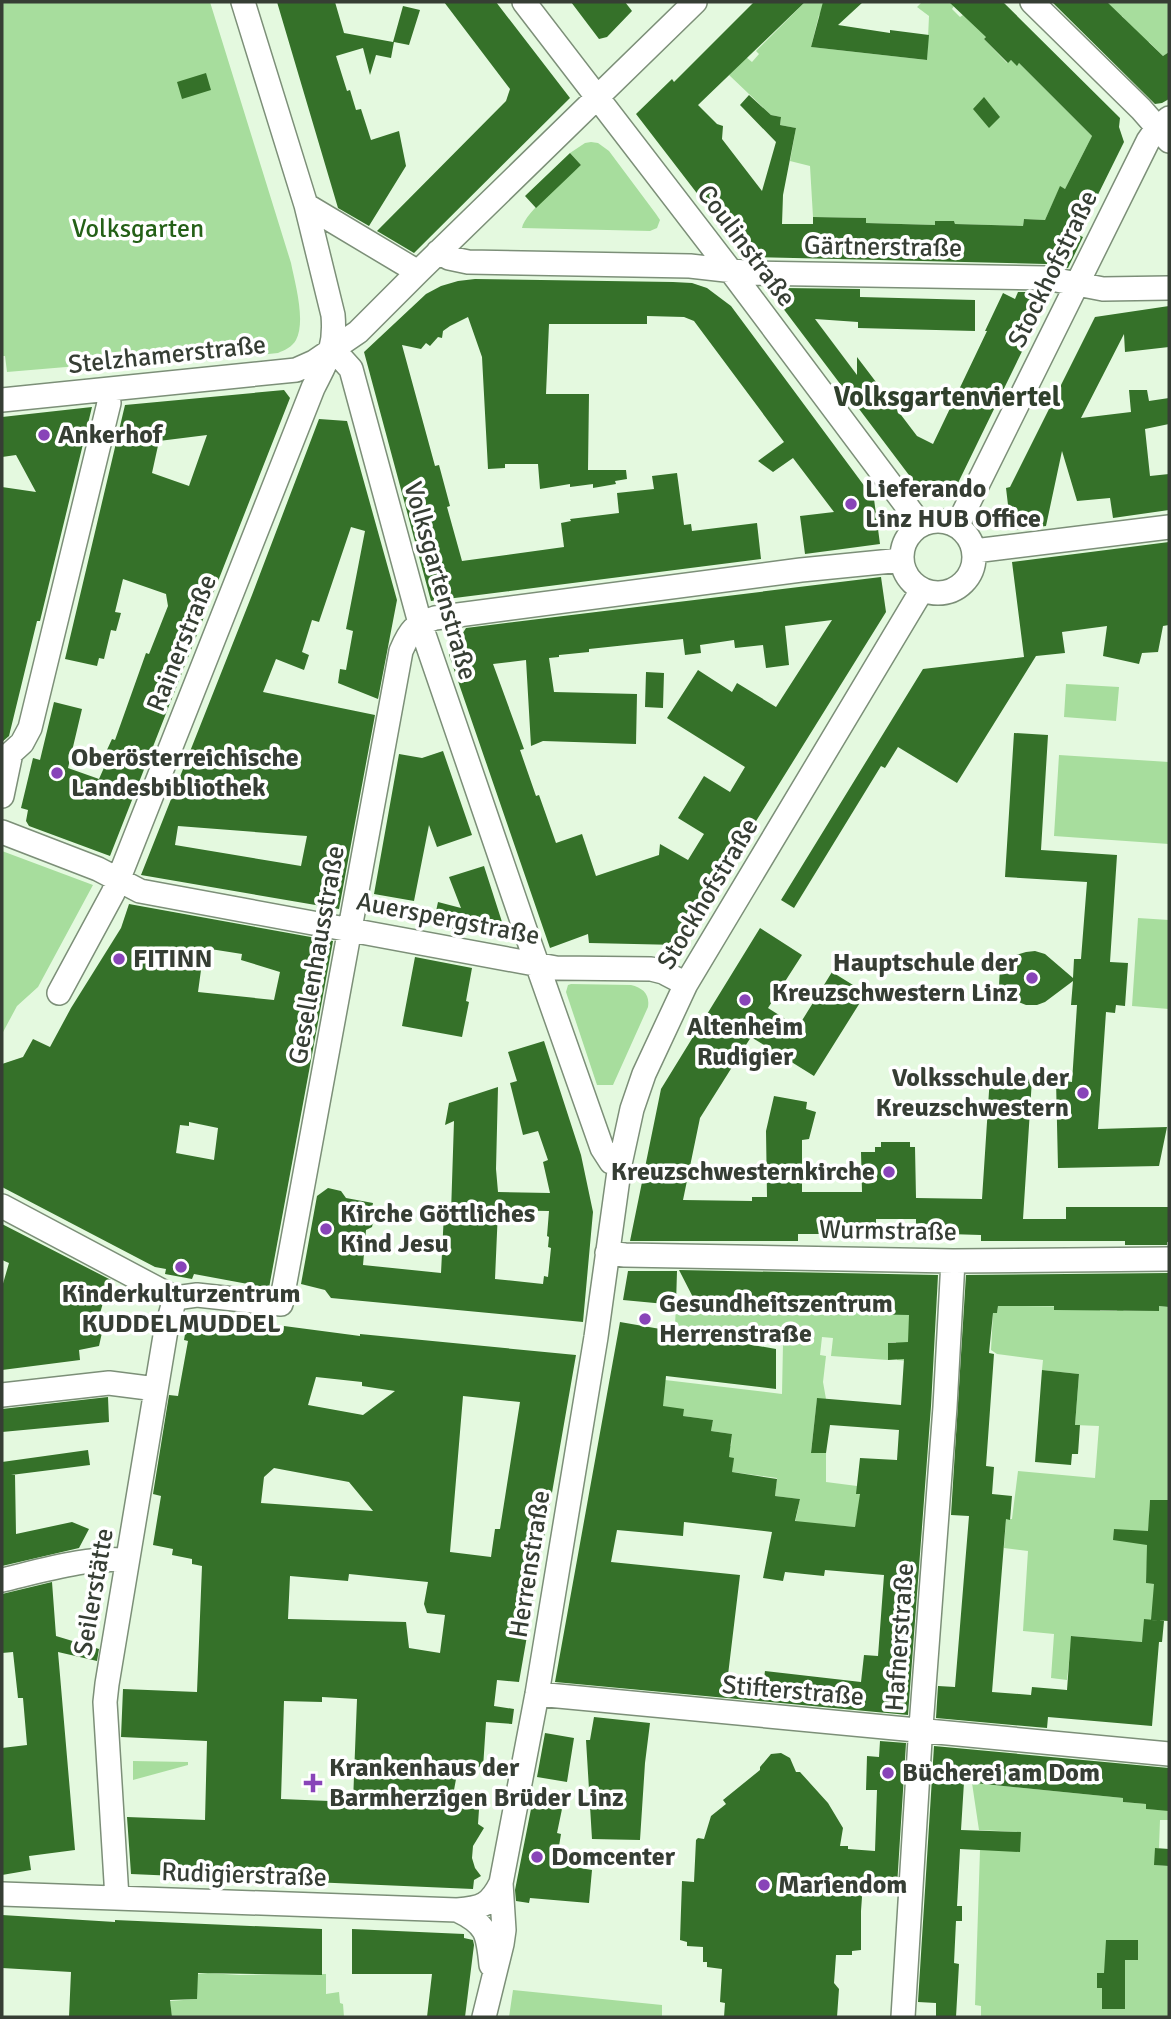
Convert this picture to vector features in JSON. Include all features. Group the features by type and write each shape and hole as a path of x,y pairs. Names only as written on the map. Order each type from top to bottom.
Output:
{"street":[{"path":"243,2 306,205 333,315 335,331 332,349"},
{"name":"Coulinstraße","path":"524,2 921,525"},
{"path":"332,349 358,332 695,2"},
{"path":"1032,2 1165,129"},
{"name":"Stockhofstraße","path":"957,526 1148,141 1165,129"},
{"path":"306,205 418,272"},
{"name":"Gärtnerstraße","path":"438,252 449,258 468,261 690,266 752,273 1046,278 1103,289 1169,288"},
{"name":"Stelzhamerstraße","path":"2,400 296,370 314,362 332,349"},
{"name":"Volksgartenstraße","path":"332,349 351,369 415,628 602,1148 611,1162 620,1164"},
{"name":"Rainerstraße","path":"60,993 118,879 313,388 332,349"},
{"path":"2,796 6,752 22,743 30,728 109,403 107,390"},
{"path":"943,521 957,526 968,537 974,551 973,569 969,577 956,589 939,593 922,590 908,577 902,559 905,543 914,530 928,522 943,521"},
{"path":"974,551 1169,527"},
{"path":"415,628 435,618 476,612 902,559"},
{"name":"Stockhofstraße","path":"607,1253 620,1164 632,1109 644,1074 686,984 922,590"},
{"name":"Gesellenhausstraße","path":"175,1298 197,1295 281,1304 401,651 415,628"},
{"name":"Auerspergstraße","path":"2,832 98,869 140,891 556,968 651,969 686,984"},
{"path":"2,1206 175,1298"},
{"name":"Wurmstraße","path":"607,1253 953,1261 1169,1259"},
{"name":"Herrenstraße","path":"484,1906 495,1896 501,1883 537,1694 596,1337 607,1253"},
{"name":"Hafnerstraße","path":"903,2017 953,1261"},
{"name":"Seilerstätte","path":"117,1898 107,1684 166,1330 175,1298"},
{"path":"2,1395 109,1382 156,1389"},
{"path":"2,1580 104,1560 127,1561"},
{"name":"Stifterstraße","path":"537,1694 1169,1754"},
{"name":"Herrenstraße","path":"484,2017 504,1930 501,1883"},
{"name":"Rudigierstraße","path":"2,1894 457,1910 484,1906"},
{"name":"Herrenstraße","path":"457,1910 473,1918 486,1933 492,1982"}],"green space":[{"name":"Volksgarten","path":"2,2 210,2 291,263 299,302 300,323 296,340 290,346 278,353 103,371 78,366 7,372 5,356 2,356"},
{"path":"805,2 834,2 819,15 811,47 927,60 929,16 917,7 922,2 950,2 954,6 952,9 960,17 963,15 988,35 984,39 1007,63 1011,60 1017,65 1019,63 1092,136 1065,189 1060,187 1045,220 1024,219 1023,226 955,224 954,221 935,221 935,225 866,223 866,218 813,217 810,166 790,161 796,128 780,125 781,117 771,115 729,75 746,57 752,62 759,54 756,51"},
{"path":"1169,2 1169,52 1163,56 1149,42 1146,45 1122,16 1119,19 1104,3"},
{"path":"591,142 598,143 609,151 660,220 657,228 650,231 522,228 538,204 581,165 570,153"},
{"path":"1066,684 1119,687 1116,721 1064,717"},
{"path":"1059,755 1169,762 1169,844 1054,836"},
{"path":"2,851 93,885 38,987 17,1006 2,1034"},
{"path":"1138,918 1169,920 1169,1009 1132,1006"},
{"path":"571,984 631,985 647,995 648,1007 613,1085 597,1085 566,992"},
{"path":"919,1291 907,1361 897,1360 896,1342 888,1343 888,1360 831,1356 833,1338 822,1337 820,1355 826,1356 823,1382 826,1399 817,1399 811,1452 826,1453 826,1482 857,1486 857,1494 888,1497 858,1512 855,1527 809,1523 789,1552 800,1499 775,1496 777,1478 732,1472 733,1458 691,1452 731,1446 732,1434 711,1431 713,1420 683,1416 640,1403 665,1380 782,1394 783,1344 675,1325 676,1305 782,1309 864,1308 863,1314"},
{"path":"999,1298 1021,1299 1022,1306 1100,1307 1100,1311 1117,1311 1118,1306 1124,1311 1159,1311 1159,1306 1169,1307 1169,1500 1150,1500 1146,1583 1157,1584 1156,1620 1142,1642 1072,1636 1067,1680 1051,1678 1054,1634 1023,1631 1028,1551 1004,1548 1006,1519 1012,1519 1018,1471 1095,1478 1099,1426 1075,1425 1079,1374 1042,1370 1043,1360 997,1354 991,1350 993,1313 997,1313"},
{"path":"133,1761 188,1762 188,1765 133,1780"},
{"path":"972,1783 1123,1798 1123,1802 1146,1804 1146,1809 1160,1810 1161,1806 1169,1807 1169,1820 1160,1820 1155,1865 1169,1866 1169,2017 981,2016 981,2006 975,2005 980,1850 1020,1832 979,1830"},
{"path":"197,1974 326,1974 326,1994 339,1992 344,2017 172,2017 170,2001 197,1999"},
{"path":"513,1990 662,2005 662,2017 509,2017"}],"building":[{"path":"277,2 335,2 344,33 393,42 403,6 420,10 409,45 394,42 391,58 376,55 370,75 363,48 336,56 347,91 350,90 356,110 361,109 371,140 399,131 406,166 369,226 338,208"},
{"path":"444,2 496,2 570,98 414,253 377,231 506,101 510,89"},
{"path":"571,2 625,2 632,11 607,37 599,39"},
{"path":"754,2 805,2 698,105 717,124 723,126 722,139 762,191 776,142 740,105 749,95 771,115 781,117 780,125 796,128 783,195 782,224 813,224 813,217 866,218 866,223 935,225 935,221 954,221 955,224 1023,226 1024,219 1045,220 1060,186 1065,189 1092,136 1019,63 1017,66 1011,60 1008,63 984,39 986,37 949,2 1003,2 1120,118 1119,127 1124,142 1078,235 1083,237 1068,268 1046,264 746,257 636,114 672,79 674,82"},
{"path":"823,2 863,2 838,25 890,33 890,30 929,35 927,60 811,47"},
{"path":"1052,2 1107,2 1163,56 1169,52 1169,99 1155,104"},
{"path":"206,73 211,90 182,99 177,82"},
{"path":"984,97 1000,117 989,128 973,109"},
{"path":"570,153 581,165 536,208 525,196"},
{"path":"475,279 673,282 692,283 707,288 731,306 874,499 880,544 805,554 800,516 834,512 793,458 773,472 758,461 784,442 694,321 684,317 647,316 647,324 549,324 546,394 589,394 588,470 626,470 627,479 593,488 593,484 570,487 570,484 540,489 538,464 505,464 505,468 488,469 482,357 468,317 443,331 442,338 438,337 430,346 426,343 421,349 402,345 435,466 439,465 462,561 564,547 561,523 571,521 570,519 619,513 617,493 654,489 652,476 677,473 684,525 691,524 692,531 757,523 761,559 431,601 364,352 426,294 441,286"},
{"path":"783,288 860,289 860,297 975,300 975,331 858,328 858,322 815,319 857,375 857,357 917,436 933,444 1003,293 1015,299 1018,292 1050,294 958,483 918,487 776,299"},
{"path":"1169,306 1169,347 1125,352 1124,334 1081,418 1131,412 1129,390 1147,390 1149,401 1169,398 1169,424 1145,429 1150,476 1169,474 1169,510 1113,518 1110,498 1077,501 1062,451 1046,526 1011,530 1006,488 1010,487 1095,317"},
{"path":"284,390 290,398 110,856 29,826 26,821 28,810 21,808 33,758 40,760 54,702 82,709 68,768 99,779 110,754 106,752 112,739 115,740 146,653 149,654 168,606 166,594 123,579 115,612 121,613 116,631 111,630 104,659 99,658 97,666 65,659 125,405","holes":["207,435 189,486 152,473 159,441"]},
{"path":"92,407 40,621 37,621 9,736 2,742 2,487 36,492 16,455 2,457 2,417"},
{"path":"319,419 347,421 397,600 378,699 338,683 340,669 346,670 353,631 346,629 365,531 351,527 319,622 312,620 302,652 309,655 304,670 276,659 263,692 375,715 339,909 141,875","holes":["178,826 307,836 301,866 175,845"]},
{"path":"1169,542 1169,625 1163,626 1158,652 1142,653 1139,664 1103,656 1107,626 1062,632 1065,653 1036,656 957,783 898,747 885,768 881,766 794,908 781,900 923,669 1024,657 1012,562"},
{"path":"881,577 886,612 679,945 589,943 588,934 550,948 449,655 466,628","holes":["832,620 776,707 737,683 732,692 698,670 667,718 745,767 730,792 704,776 678,818 704,834 688,860 660,844 659,855 596,876 582,834 556,843 539,795 536,796 520,750 524,749 493,664 526,660 531,746 543,741 636,744 637,694 554,692 549,658 589,652 589,649 683,639 685,655 701,653 700,645 734,640 735,648 763,645 766,668 789,665 785,626"]},
{"path":"646,672 664,673 663,708 645,707"},
{"path":"1014,733 1048,735 1041,850 1117,855 1110,962 1128,963 1125,1006 1116,1005 1115,1013 1106,1012 1098,1129 1167,1127 1159,1166 1058,1168 1056,1080 1072,1082 1077,1005 1071,1005 1073,981 1045,1002 1026,1005 1016,1001 1005,986 999,986 1000,966 1007,966 1016,955 1035,951 1045,954 1073,978 1074,959 1081,959 1087,882 1005,877"},
{"path":"443,751 472,835 437,847 429,825 414,901 374,894 399,754 422,758"},
{"path":"484,866 503,925 478,934 433,925 438,902 461,908 449,877"},
{"path":"129,904 333,941 269,1288 194,1274 192,1279 165,1274 166,1269 155,1267 2,1187 2,1064 23,1057 33,1039 50,1047 121,928","holes":["204,948 242,954 241,960 280,972 274,1000 198,992","189,1122 218,1128 214,1160 176,1153 180,1125 189,1126"]},
{"path":"760,928 802,955 768,1008 798,1027 832,972 866,993 814,1076 751,1037 700,1118 683,1200 752,1201 752,1197 767,1197 766,1131 774,1096 807,1102 806,1109 816,1112 809,1139 802,1140 802,1192 862,1192 861,1152 875,1152 875,1147 881,1147 881,1142 910,1142 910,1147 915,1147 916,1198 982,1199 990,1076 1032,1079 1023,1219 1066,1219 1066,1207 1169,1207 1167,1245 1125,1245 1125,1241 981,1241 981,1235 916,1233 916,1219 876,1219 876,1234 798,1234 798,1241 630,1241 661,1089"},
{"path":"415,957 472,968 462,1037 402,1026"},
{"path":"544,1041 581,1155 593,1212 583,1322 331,1298 325,1290 301,1284 317,1196 328,1188 341,1191 346,1198 373,1203 371,1213 374,1218 372,1227 366,1230 363,1265 441,1273 444,1213 451,1213 454,1121 445,1125 449,1103 498,1087 498,1192 550,1193 543,1162 548,1160 538,1131 523,1135 510,1083 517,1081 508,1052","holes":["498,1210 549,1211 547,1236 548,1247 551,1248 548,1277 544,1276 543,1284 495,1279"]},
{"path":"2,1224 113,1281 96,1327 103,1328 99,1346 79,1350 80,1360 2,1370 2,1287 9,1263 2,1260"},
{"path":"679,1270 938,1275 908,1715 555,1682 620,1322 776,1349 776,1389 666,1376 663,1406 684,1409 683,1416 713,1420 711,1431 732,1434 729,1457 734,1458 732,1472 777,1479 775,1496 800,1499 795,1521 855,1527 860,1494 856,1494 860,1458 897,1460 899,1430 830,1425 826,1453 811,1453 817,1398 901,1405 904,1359 888,1360 888,1343 908,1342 909,1315 862,1314 864,1308 699,1309","holes":["684,1522 772,1532 763,1578 783,1581 785,1572 824,1576 825,1570 884,1575 878,1656 864,1655 861,1682 765,1671 764,1678 728,1675 740,1575 611,1562 617,1530 683,1536"]},
{"path":"628,1271 677,1271 676,1305 623,1300"},
{"path":"1169,1273 1169,1307 1159,1306 1159,1311 1054,1310 1054,1306 998,1306 997,1313 993,1313 989,1353 994,1354 986,1466 994,1467 992,1494 1012,1496 1010,1520 1006,1519 992,1692 1031,1695 1032,1687 1067,1690 1071,1636 1142,1642 1144,1619 1164,1621 1162,1642 1159,1642 1152,1726 1048,1717 1047,1728 936,1718 938,1686 955,1687 969,1516 951,1515 966,1275"},
{"path":"187,1323 230,1330 232,1325 283,1333 284,1326 360,1336 576,1355 519,1682 497,1680 494,1706 514,1709 512,1724 486,1722 483,1768 459,1763 454,1790 480,1795 478,1824 484,1828 473,1846 472,1858 481,1876 474,1880 473,1889 131,1874 127,1817 205,1820 207,1741 121,1737 123,1689 197,1692 202,1566 192,1564 192,1559 172,1555 173,1549 153,1545 161,1496 153,1494 169,1395 178,1396 188,1341 184,1340","holes":["316,1377 362,1382 362,1386 395,1391 363,1415 308,1405","463,1396 520,1402 500,1529 495,1529 491,1557 450,1552","274,1468 349,1482 373,1511 261,1503 264,1477","349,1574 428,1582 424,1604 427,1613 445,1615 440,1653 409,1648 406,1622 288,1619 290,1576 348,1581","322,1697 357,1699 353,1802 281,1799 284,1701 322,1702"]},
{"path":"1042,1370 1079,1374 1075,1425 1080,1425 1078,1454 1072,1454 1071,1465 1035,1462"},
{"path":"108,1397 109,1422 2,1432 2,1409"},
{"path":"88,1450 90,1465 11,1475 15,1475 16,1534 72,1522 89,1529 79,1548 2,1566 2,1462"},
{"path":"1150,1500 1169,1500 1169,1621 1151,1620 1154,1584 1146,1583 1147,1545 1113,1540 1114,1529 1148,1531"},
{"path":"52,1582 56,1636 99,1649 97,1661 58,1652 75,1850 29,1856 31,1870 2,1875 2,1748 27,1745 23,1698 18,1698 13,1652 2,1653 2,1594"},
{"path":"594,1717 650,1723 640,1840 592,1839 586,1740 590,1740"},
{"path":"545,1733 574,1738 567,1782 537,1777"},
{"name":"Mariendom","path":"880,1741 906,1743 897,1886 863,1883 861,1950 852,1951 852,1955 836,1955 834,1983 839,1989 837,2017 724,2017 725,2003 720,2002 722,1969 707,1967 707,1962 703,1962 703,1947 687,1946 687,1942 680,1940 682,1881 694,1882 696,1840 704,1839 711,1816 726,1804 723,1800 760,1770 771,1754 781,1753 790,1758 796,1772 800,1772 828,1803 843,1828 840,1846 875,1851 877,1790 866,1790 867,1756 879,1757"},
{"path":"934,1746 1169,1768 1169,1811 1146,1809 1146,1804 1123,1802 1123,1798 964,1782 961,1830 1021,1832 1020,1852 960,1849 957,1906 962,1906 962,1921 956,1921 954,1963 959,1964 956,2017 936,2017 936,2003 918,2002"},
{"name":"Domcenter","path":"532,1804 562,1809 557,1833 561,1834 556,1864 592,1870 589,1903 530,1898 529,1903 516,1901 515,1890"},
{"path":"1155,1848 1169,1849 1169,1866 1154,1865"},
{"path":"2,1915 322,1929 322,1975 198,1973 197,1999 170,2000 172,2017 69,2017 71,1972 2,1968"},
{"path":"352,1929 464,1934 464,1938 473,1940 465,2017 427,2017 432,1974 352,1974"},
{"path":"1106,1940 1138,1940 1138,1960 1125,1960 1125,2009 1102,2009 1102,1988 1097,1988 1097,1973 1104,1973"}],"place":[{"name":"Ankerhof","path":"44,435"},
{"name":"Lieferando Linz HUB Office","path":"851,504"},
{"name":"Oberösterreichische Landesbibliothek","path":"57,773"},
{"name":"FITINN","path":"119,959"},
{"name":"Hauptschule der Kreuzschwestern Linz","path":"1032,978"},
{"name":"Altenheim Rudigier","path":"745,1000"},
{"name":"Volksschule der Kreuzschwestern","path":"1083,1093"},
{"name":"Kreuzschwesternkirche","path":"889,1172"},
{"name":"Kirche Göttliches Kind Jesu","path":"326,1229"},
{"name":"Kinderkulturzentrum KUDDELMUDDEL","path":"181,1267"},
{"name":"Gesundheitszentrum Herrenstraße","path":"645,1319"},
{"name":"Bücherei am Dom","path":"888,1773"},
{"name":"Krankenhaus der Barmherzigen Brüder Linz","path":"313,1783"},
{"name":"Domcenter","path":"537,1857"},
{"name":"Mariendom","path":"764,1885"}],"district":[{"name":"Volksgartenviertel","path":"947,397"}]}
